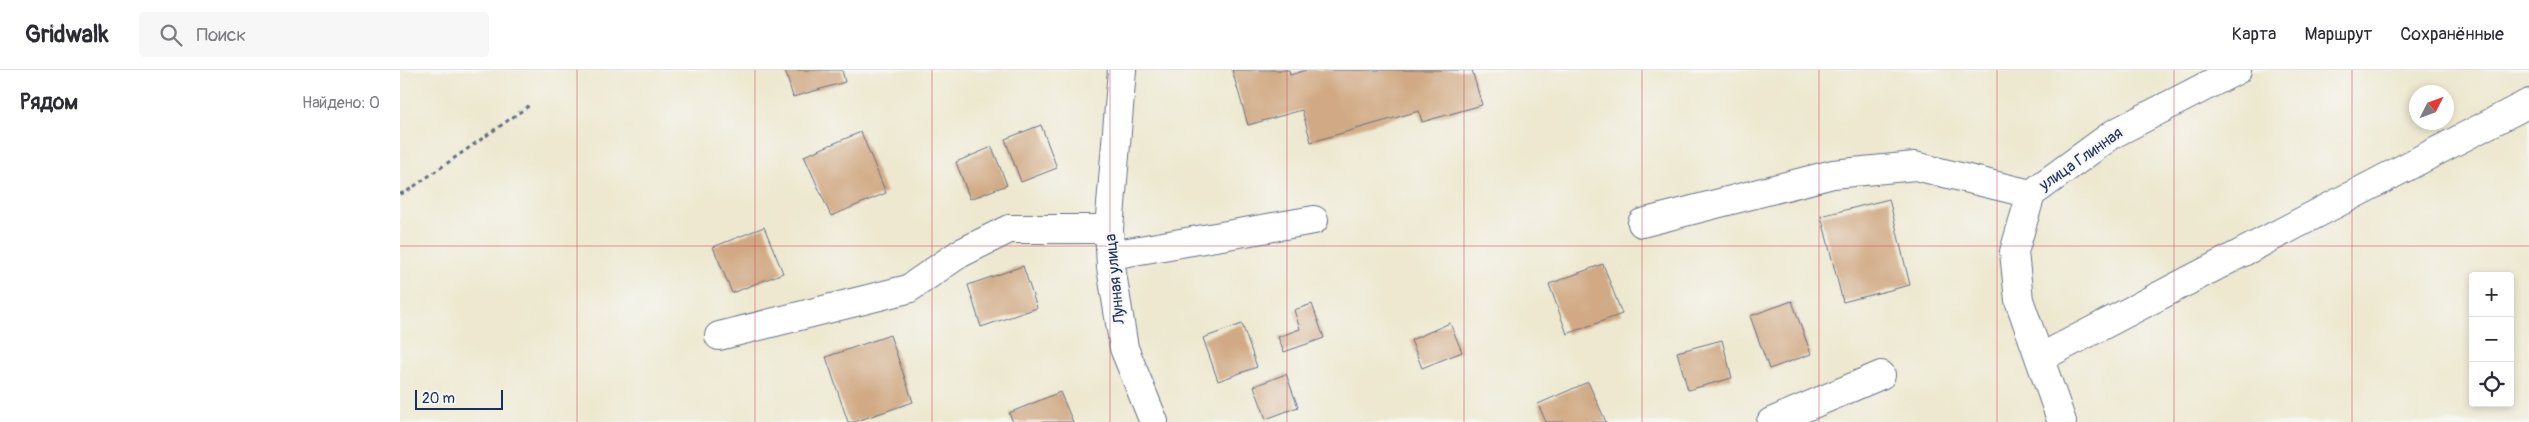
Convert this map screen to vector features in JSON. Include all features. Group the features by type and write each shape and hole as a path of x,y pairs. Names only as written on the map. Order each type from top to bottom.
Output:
{"street":[{"name":"Лунная улица","path":"1122,70 1110,242 1124,348 1154,422"},
{"name":"улица Глинная","path":"2062,422 2019,300 2014,252 2031,194 2113,134 2237,70"},
{"path":"2040,358 2529,103"},
{"path":"1642,223 1833,174 1915,166 2031,194"},
{"path":"719,336 908,289 959,254 1008,229 1110,242 1314,220"},
{"path":"1771,422 1881,374"}],"path":[{"path":"400,194 406,192 530,105"}],"building":[{"path":"785,70 842,70 845,82 793,97"},
{"path":"1232,70 1289,70 1290,75 1306,70 1472,70 1482,105 1422,122 1419,111 1311,142 1302,110 1248,125"},
{"path":"1041,125 1057,168 1021,182 1005,139"},
{"path":"861,132 886,193 831,216 804,156"},
{"path":"992,147 1007,185 970,199 956,162"},
{"path":"1889,199 1910,285 1843,302 1821,216"},
{"path":"764,227 783,273 732,293 713,247"},
{"path":"1603,264 1622,314 1567,334 1549,284"},
{"path":"1023,266 1037,308 981,327 968,285"},
{"path":"1792,301 1811,354 1769,369 1750,316"},
{"path":"1312,304 1324,338 1284,352 1278,337 1300,329 1294,310"},
{"path":"1450,323 1462,352 1422,368 1411,340"},
{"path":"1242,324 1257,367 1218,381 1203,338"},
{"path":"890,335 913,402 854,422 848,422 826,357"},
{"path":"1722,340 1732,378 1688,390 1677,352"},
{"path":"1286,374 1298,407 1266,419 1254,386"},
{"path":"1588,382 1606,422 1546,422 1538,404"},
{"path":"1060,392 1073,422 1013,422 1009,413"}]}
